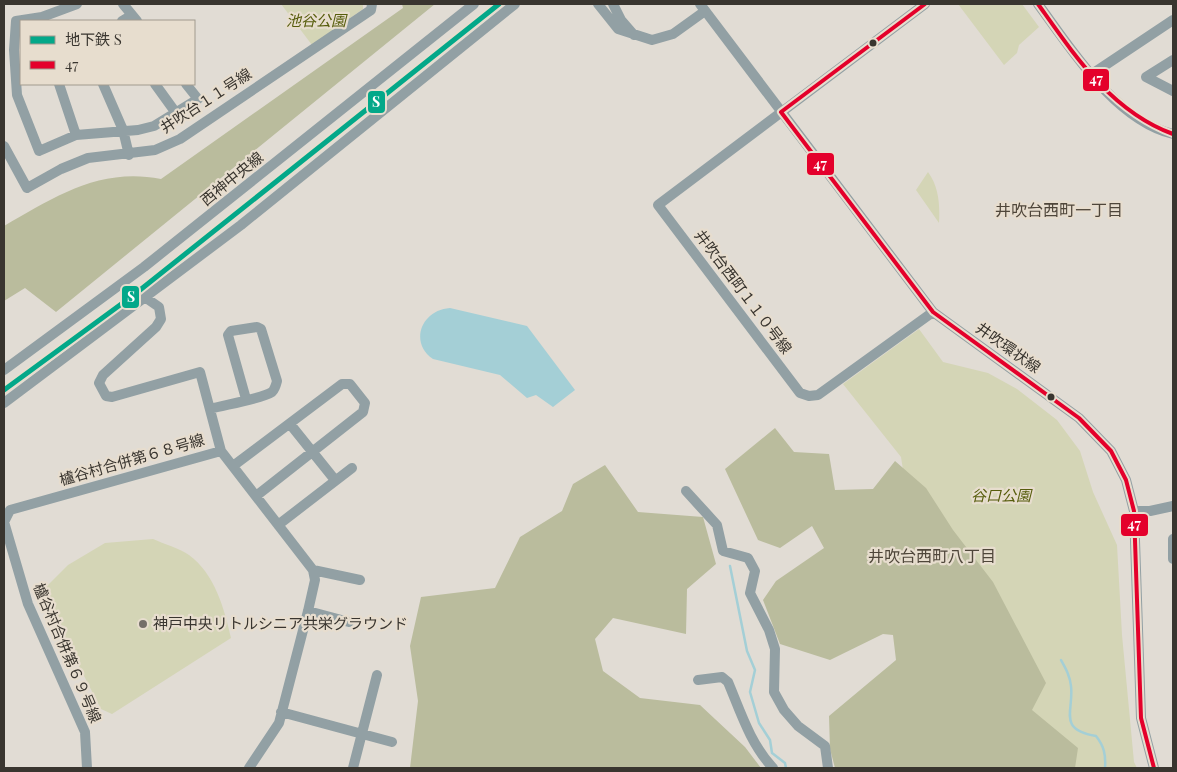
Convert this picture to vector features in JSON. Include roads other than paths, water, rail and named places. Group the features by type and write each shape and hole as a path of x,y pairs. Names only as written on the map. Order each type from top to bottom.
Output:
{"street":[{"path":"22,20 42,17 77,4"},
{"path":"123,4 134,18"},
{"name":"井吹台１１号線","path":"4,146 27,188 61,169 88,158 129,155 154,150 180,139 363,16 371,10 372,4"},
{"name":"西神中央線","path":"4,370 144,267 473,4"},
{"path":"4,403 146,298 240,225 515,4"},
{"path":"476,34 521,4"},
{"path":"598,4 618,29 652,40 673,34 703,7"},
{"path":"613,4 621,20 634,35"},
{"path":"781,112 925,4"},
{"path":"1038,4 1102,87 1126,110 1157,130 1173,134"},
{"name":"井吹環状線","path":"703,7 933,312 1079,418 1111,451 1126,480 1134,511 1142,718 1154,768"},
{"path":"20,20 16,21 14,50 17,95 39,151 76,135 154,126 198,99 187,85"},
{"path":"1092,74 1173,20"},
{"path":"1173,60 1146,77 1173,91"},
{"path":"59,85 76,135"},
{"path":"103,85 123,130 129,155"},
{"path":"156,85 176,112"},
{"name":"井吹台西町１１０号線","path":"781,112 658,205 766,350 800,393 809,396 818,395 933,312"},
{"name":"櫨谷村合併第６８号線","path":"10,510 221,451 200,372 112,397 106,396 101,390 99,383 103,375 156,327 161,319 159,307 146,298"},
{"path":"210,409 246,399 271,392 277,381 261,330 257,326 231,331 228,336 246,399"},
{"path":"233,466 342,384 350,384 365,403 363,412 312,454 256,496"},
{"path":"290,424 312,454 335,480"},
{"path":"221,451 313,570 315,580 279,723 249,768"},
{"path":"278,524 352,468"},
{"path":"686,492 717,525 722,551 748,558 752,564 755,571 750,593 769,630 775,649 774,692 784,710 798,726 824,746 828,768"},
{"path":"1134,511 1150,511 1173,506"},
{"name":"櫨谷村合併第６９号線","path":"10,510 4,522 28,604 85,732 87,768"},
{"path":"1173,539 1173,559"},
{"path":"313,570 360,580"},
{"path":"308,611 349,622"},
{"path":"353,768 377,675"},
{"path":"698,680 722,677 728,682 744,727 764,759 773,768"},
{"path":"281,712 392,742"}],"water":[{"path":"450,308 527,326 575,390 553,407 536,395 527,398 500,375 433,359 421,345 420,336 422,328 432,315 440,310"}],"waterway":[{"path":"730,566 747,651 755,670 750,692 759,723 770,740 772,753 785,763 786,768"},
{"path":"1061,660 1068,673 1070,682 1070,718 1072,724 1076,729 1096,736 1104,751 1105,768"}],"metro line":[{"name":"S","path":"4,390 135,294 499,4"}],"place":[{"name":"神戸中央リトルシニア共栄グラウンド","path":"143,624"}],"district":[{"name":"井吹台西町一丁目","path":"1059,210"},
{"name":"井吹台西町八丁目","path":"932,556"}],"park label":[{"name":"池谷公園","path":"316,21"},
{"name":"谷口公園","path":"1001,496"}]}
